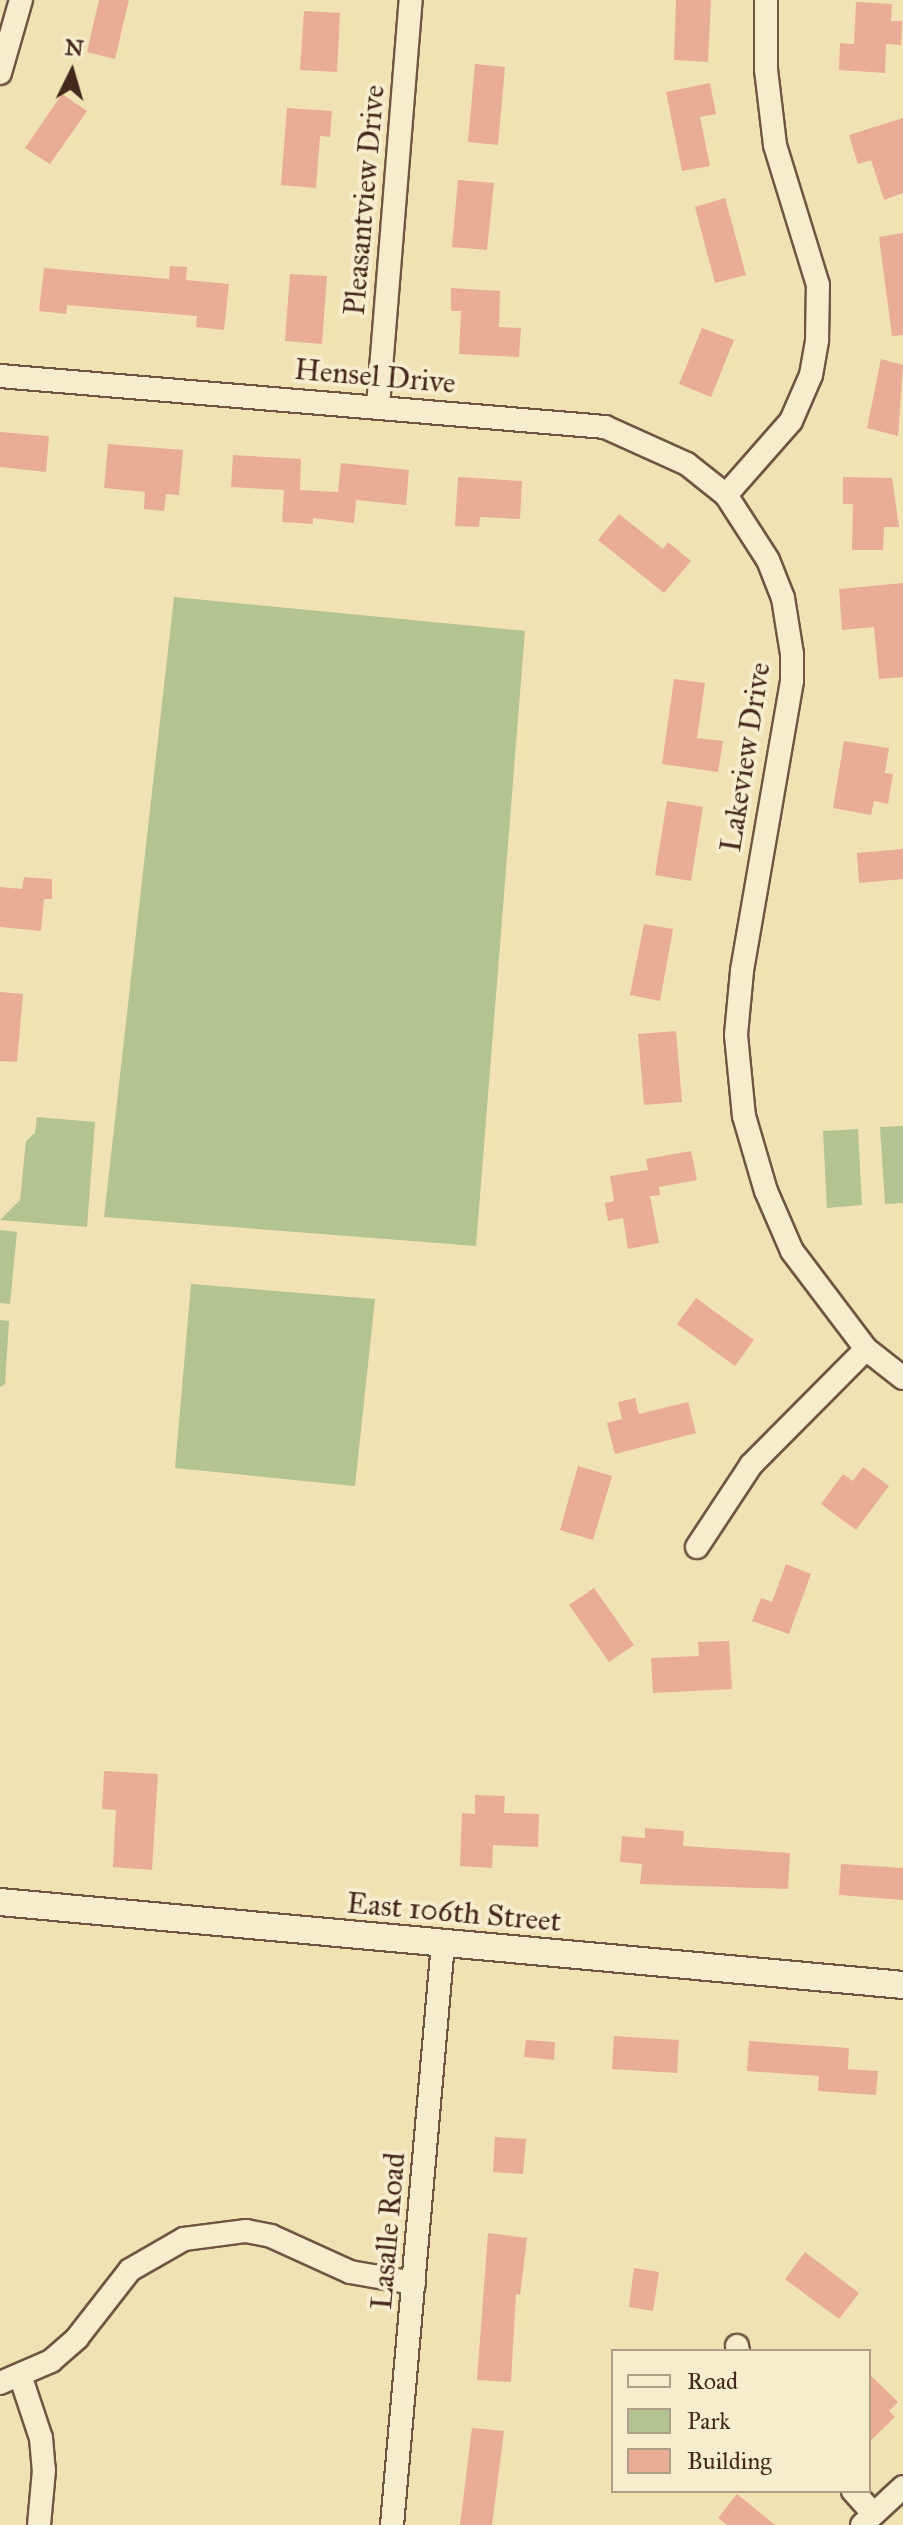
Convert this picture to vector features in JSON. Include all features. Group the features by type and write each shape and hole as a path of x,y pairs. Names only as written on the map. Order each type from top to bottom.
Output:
{"street":[{"path":"0,73 21,0"},
{"name":"Pleasantview Drive","path":"378,406 411,0"},
{"path":"726,495 791,421 811,375 817,340 818,285 775,145 766,70 766,0"},
{"name":"Hensel Drive","path":"0,376 605,427 677,459 726,495"},
{"name":"Lakeview Drive","path":"726,495 768,560 783,598 792,654 792,681 741,984 736,1035 744,1116 766,1191 792,1251 866,1349 903,1378"},
{"path":"697,1547 751,1465 866,1349"},
{"name":"East 106th Street","path":"0,1902 903,1985"},
{"name":"Lasalle Road","path":"392,2525 443,1943"},
{"path":"39,2525 41,2438 10,2380 77,2338 130,2270 184,2239 246,2231 271,2236 350,2272 414,2283"},
{"path":"854,2493 867,2518 903,2487"}],"green space":[{"path":"174,597 525,631 476,1246 104,1217"},
{"path":"37,1117 95,1122 87,1227 0,1220 20,1200 26,1141 35,1133"},
{"path":"903,1126 903,1203 885,1204 880,1127"},
{"path":"858,1129 862,1205 827,1208 823,1131"},
{"path":"0,1230 17,1232 10,1304 0,1303"},
{"path":"191,1284 375,1299 355,1486 175,1468"},
{"path":"0,1320 9,1321 5,1384 0,1387"}],"building":[{"path":"99,0 129,0 115,59 87,52"},
{"path":"676,0 711,0 708,62 674,60"},
{"path":"856,2 892,4 891,21 902,21 901,45 886,44 885,73 839,70 840,43 854,44"},
{"path":"304,11 340,13 337,72 300,70"},
{"path":"475,64 505,67 498,145 468,142"},
{"path":"710,83 716,114 700,117 710,166 682,171 666,92"},
{"path":"62,94 87,111 50,164 25,148"},
{"path":"287,108 332,111 330,137 320,136 316,188 281,185"},
{"path":"903,118 903,193 884,200 871,160 858,164 849,135"},
{"path":"458,180 494,183 487,250 452,247"},
{"path":"725,198 746,275 715,283 695,207"},
{"path":"903,233 903,335 892,336 879,237"},
{"path":"170,266 187,267 186,280 229,284 224,330 196,327 197,316 67,305 66,314 39,311 44,268 169,279"},
{"path":"290,274 327,276 322,344 285,341"},
{"path":"451,288 500,291 499,327 521,328 519,357 459,354 461,311 451,311"},
{"path":"702,328 734,340 711,397 679,384"},
{"path":"881,359 903,365 898,436 867,428"},
{"path":"0,432 49,436 46,472 0,467"},
{"path":"108,444 183,450 179,495 166,494 164,511 144,509 145,492 104,488"},
{"path":"233,455 301,459 300,490 338,492 341,463 409,470 406,505 356,500 354,523 313,518 313,524 282,522 284,490 231,487"},
{"path":"458,477 522,481 520,519 480,517 479,527 455,526"},
{"path":"843,477 892,478 899,527 884,527 883,550 852,550 853,504 843,504"},
{"path":"619,514 663,549 668,542 691,561 664,593 598,540"},
{"path":"903,583 903,677 879,679 874,627 842,630 839,589"},
{"path":"674,679 705,683 697,738 723,741 718,772 662,764"},
{"path":"844,741 889,748 885,773 893,774 888,804 874,801 871,815 833,808"},
{"path":"667,801 703,807 691,881 655,875"},
{"path":"903,849 903,879 859,883 857,853"},
{"path":"24,877 52,879 52,899 44,899 41,931 0,927 0,887 22,889"},
{"path":"644,924 673,929 660,1001 630,995"},
{"path":"0,992 23,994 17,1062 0,1061"},
{"path":"676,1031 682,1102 644,1105 638,1034"},
{"path":"691,1151 697,1180 659,1187 660,1195 650,1196 659,1243 628,1249 623,1218 608,1221 605,1203 614,1201 610,1176 648,1170 646,1159"},
{"path":"696,1298 754,1340 735,1366 677,1324"},
{"path":"635,1398 639,1414 688,1402 696,1433 615,1454 607,1423 622,1419 618,1402"},
{"path":"578,1466 612,1476 593,1540 560,1530"},
{"path":"863,1467 889,1486 856,1530 821,1504 843,1474 853,1481"},
{"path":"786,1564 811,1574 789,1634 752,1621 761,1598 772,1602"},
{"path":"594,1588 634,1645 609,1662 569,1605"},
{"path":"729,1641 732,1689 653,1693 651,1658 699,1656 698,1642"},
{"path":"104,1771 158,1774 152,1870 113,1867 116,1810 102,1809"},
{"path":"475,1795 505,1796 504,1813 539,1814 538,1847 493,1845 492,1868 460,1866 462,1813 475,1814"},
{"path":"645,1828 684,1831 683,1846 790,1853 788,1889 640,1884 642,1864 620,1862 622,1836 645,1838"},
{"path":"841,1864 903,1868 903,1900 839,1895"},
{"path":"614,2036 679,2040 677,2073 612,2069"},
{"path":"526,2040 555,2042 554,2060 524,2057"},
{"path":"749,2041 849,2048 848,2069 878,2071 876,2095 818,2091 819,2076 747,2071"},
{"path":"495,2137 526,2139 523,2174 493,2172"},
{"path":"488,2233 527,2238 520,2295 516,2294 511,2382 477,2380"},
{"path":"805,2252 859,2293 839,2319 785,2279"},
{"path":"634,2268 659,2272 653,2311 629,2307"},
{"path":"871,2376 898,2402 889,2411 895,2417 871,2440"},
{"path":"472,2428 504,2431 492,2525 460,2525"},
{"path":"737,2494 775,2525 727,2525 718,2518"}]}
